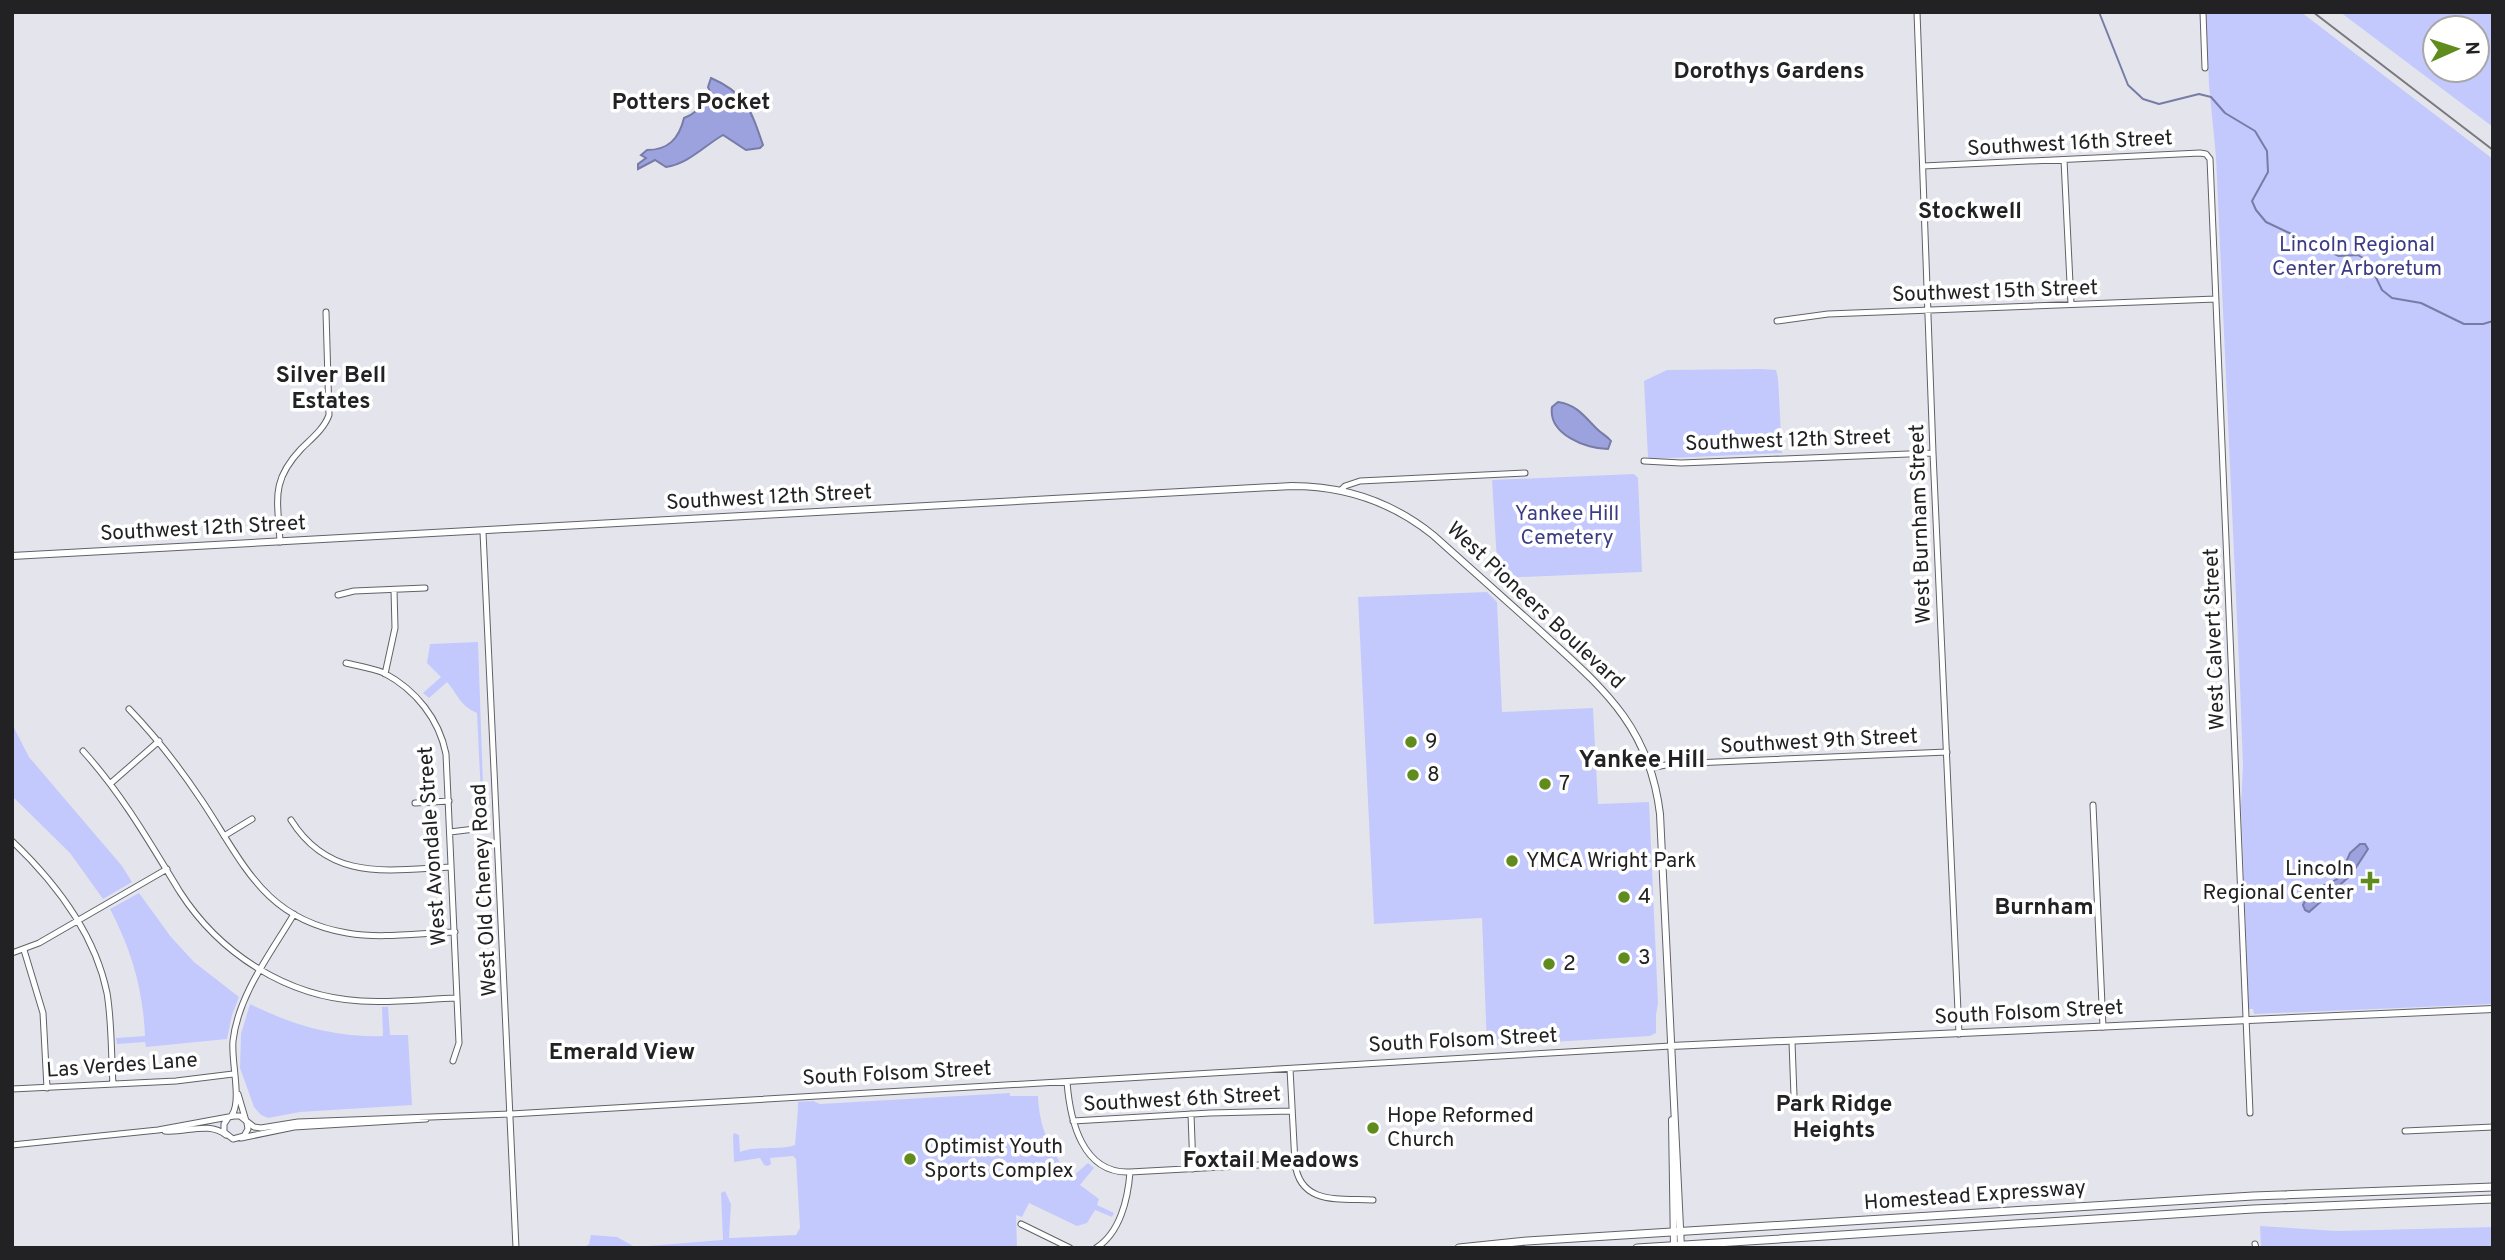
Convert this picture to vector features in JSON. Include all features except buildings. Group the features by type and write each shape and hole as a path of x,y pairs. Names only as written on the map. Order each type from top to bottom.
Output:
{"highway":[{"name":"Homestead Expressway","path":"1459,1248 1527,1241 2253,1196 2493,1187"},
{"name":"Homestead Expressway","path":"1637,1248 2253,1209 2493,1199"}],"main road":[{"name":"Southwest 12th Street","path":"12,555 483,532 1273,487 1311,487 1341,491"},
{"name":"West Pioneers Boulevard","path":"1341,491 1373,500 1402,513 1433,535 1608,695 1634,731 1650,768 1660,814 1678,1247"},
{"name":"South Folsom Street","path":"1671,1046 2493,1009"}],"street":[{"name":"West Burnham Street","path":"1917,12 1933,453 1959,1034"},
{"path":"2203,12 2205,68"},
{"name":"Southwest 16th Street","path":"1923,166 2200,153 2208,156 2211,165"},
{"path":"2064,160 2071,304"},
{"name":"West Calvert Street","path":"2211,165 2249,1113"},
{"name":"Southwest 15th Street","path":"1777,321 1828,314 2216,299"},
{"path":"280,542 278,489 281,476 286,466 330,415 326,312"},
{"name":"Southwest 12th Street","path":"1644,461 1682,463 1933,453"},
{"name":"Southwest 12th Street","path":"1341,491 1345,486 1360,481 1525,473"},
{"name":"West Old Cheney Road","path":"483,532 516,1248"},
{"path":"338,595 354,591 425,588"},
{"path":"384,674 395,628 394,590"},
{"name":"West Avondale Street","path":"346,663 384,674 415,697 437,723 446,754 459,1043 453,1061"},
{"path":"129,709 172,757 235,856 259,887 294,914 329,929 356,934 376,936 455,932"},
{"path":"111,783 159,741"},
{"path":"83,751 111,783 181,892 210,930 229,948 261,971 296,987 336,998 372,1002 457,998"},
{"name":"Southwest 9th Street","path":"1650,768 1671,764 1947,752"},
{"path":"415,803 449,801"},
{"path":"2093,805 2103,1027"},
{"path":"224,835 252,819"},
{"path":"291,820 310,845 325,856 349,866 376,870 451,867"},
{"path":"450,832 483,828"},
{"path":"13,844 52,883 78,921 96,957 107,993 113,1084"},
{"path":"12,953 24,950 78,921 167,869"},
{"path":"158,1130 184,1131 213,1127 233,1139 241,1138 246,1133 246,1121 233,1074 232,1056 236,1027 240,1011 294,914"},
{"path":"24,950 43,1013 47,1088"},
{"path":"1792,1041 1794,1096"},
{"name":"South Folsom Street","path":"246,1121 261,1128 298,1122 511,1114 1671,1046"},
{"path":"1290,1069 1295,1163 1299,1179 1314,1194 1324,1198 1373,1199"},
{"name":"Las Verdes Lane","path":"12,1089 176,1081 233,1074"},
{"path":"1067,1082 1073,1121 1083,1143 1099,1165 1114,1172 1295,1163"},
{"path":"226,1135 224,1124 236,1107 236,1091"},
{"name":"Southwest 6th Street","path":"1073,1121 1292,1111"},
{"path":"1191,1114 1193,1169"},
{"path":"12,1145 158,1130 237,1115 246,1121"},
{"name":"South Folsom Street","path":"241,1138 294,1127 414,1121 436,1117"},
{"path":"2405,1130 2493,1127"},
{"path":"1096,1248 1107,1240 1117,1221 1125,1202 1130,1172"},
{"path":"1021,1224 1070,1248"}],"green space":[{"name":"Lincoln Regional Center Arboretum","path":"2206,12 2301,12 2493,159 2493,1004 2254,1014 2253,1009 2249,1009 2241,805 2243,766 2240,686 2216,157"},
{"path":"2340,12 2493,12 2493,127 2436,84 2491,84 2491,14 2421,14 2421,73"},
{"path":"1667,370 1776,370 1778,378 1782,453 1648,457 1644,381"},
{"name":"Yankee Hill Cemetery","path":"1634,474 1638,478 1642,572 1498,578 1492,480"},
{"name":"YMCA Wright Park","path":"1487,592 1497,602 1502,712 1593,708 1598,804 1649,802 1658,1003 1656,1033 1650,1036 1487,1046 1482,918 1374,924 1358,597"},
{"path":"478,642 482,817 477,713 463,703 447,682 429,698 423,693 441,677 427,663 430,644"},
{"path":"12,724 29,757 122,866 132,882 103,899 70,853 12,796"},
{"path":"139,893 171,937 194,962 239,997 227,1039 146,1047 145,1042 117,1044 116,1038 145,1036 135,971 110,909"},
{"path":"250,1004 315,1029 366,1036 383,1036 382,1007 388,1007 390,1035 408,1035 412,1105 300,1112 268,1118 261,1115 254,1107 240,1068 241,1034"},
{"name":"Optimist Youth Sports Complex","path":"1010,1093 1010,1096 1038,1096 1044,1129 1058,1159 1072,1177 1088,1163 1094,1168 1080,1185 1099,1199 1097,1205 1114,1213 1112,1217 1095,1210 1087,1223 1077,1226 1029,1203 1022,1217 1016,1215 1017,1248 583,1248 589,1244 591,1235 617,1237 635,1247 723,1240 721,1193 725,1191 731,1204 729,1238 796,1235 800,1228 796,1159 793,1156 770,1158 771,1164 768,1166 764,1165 760,1158 734,1162 733,1136 734,1133 739,1135 740,1152 795,1145 798,1102 813,1101 820,1104"},
{"path":"2260,1226 2337,1231 2493,1227 2493,1248 2261,1248"}],"shaded area":[{"path":"711,78 732,90 746,104 763,145 746,150 723,135 682,162 666,167 655,160 638,169 638,164 646,158 641,155 647,150 661,148 672,142 684,118 714,101 708,87"},
{"path":"1558,402 1575,408 1608,438 1611,441 1608,449 1580,443 1562,432 1552,417 1552,407"},
{"path":"2360,844 2365,844 2368,849 2351,875 2309,912 2305,910 2303,905 2310,895 2339,878 2350,853"}],"waterway":[{"path":"2099,12 2128,85 2143,99 2159,104 2199,94 2211,97 2225,113 2255,131 2267,151 2268,172 2252,201 2266,222 2339,256 2358,255 2368,261 2382,290 2392,298 2421,303 2464,324 2493,321"}],"railway":[{"path":"2313,12 2493,150"}],"place":[{"name":"9","path":"1411,742"},
{"name":"8","path":"1413,775"},
{"name":"7","path":"1545,784"},
{"name":"YMCA Wright Park","path":"1512,861"},
{"name":"Lincoln Regional Center","path":"2370,881"},
{"name":"4","path":"1624,897"},
{"name":"3","path":"1624,958"},
{"name":"2","path":"1549,964"},
{"name":"Hope Reformed Church","path":"1373,1128"},
{"name":"Optimist Youth Sports Complex","path":"910,1159"}],"district":[{"name":"Dorothys Gardens","path":"1769,72"},
{"name":"Potters Pocket","path":"691,103"},
{"name":"Stockwell","path":"1970,212"},
{"name":"Silver Bell Estates","path":"331,389"},
{"name":"Yankee Hill","path":"1642,761"},
{"name":"Burnham","path":"2044,908"},
{"name":"Emerald View","path":"622,1053"},
{"name":"Park Ridge Heights","path":"1834,1118"},
{"name":"Foxtail Meadows","path":"1271,1161"}]}
